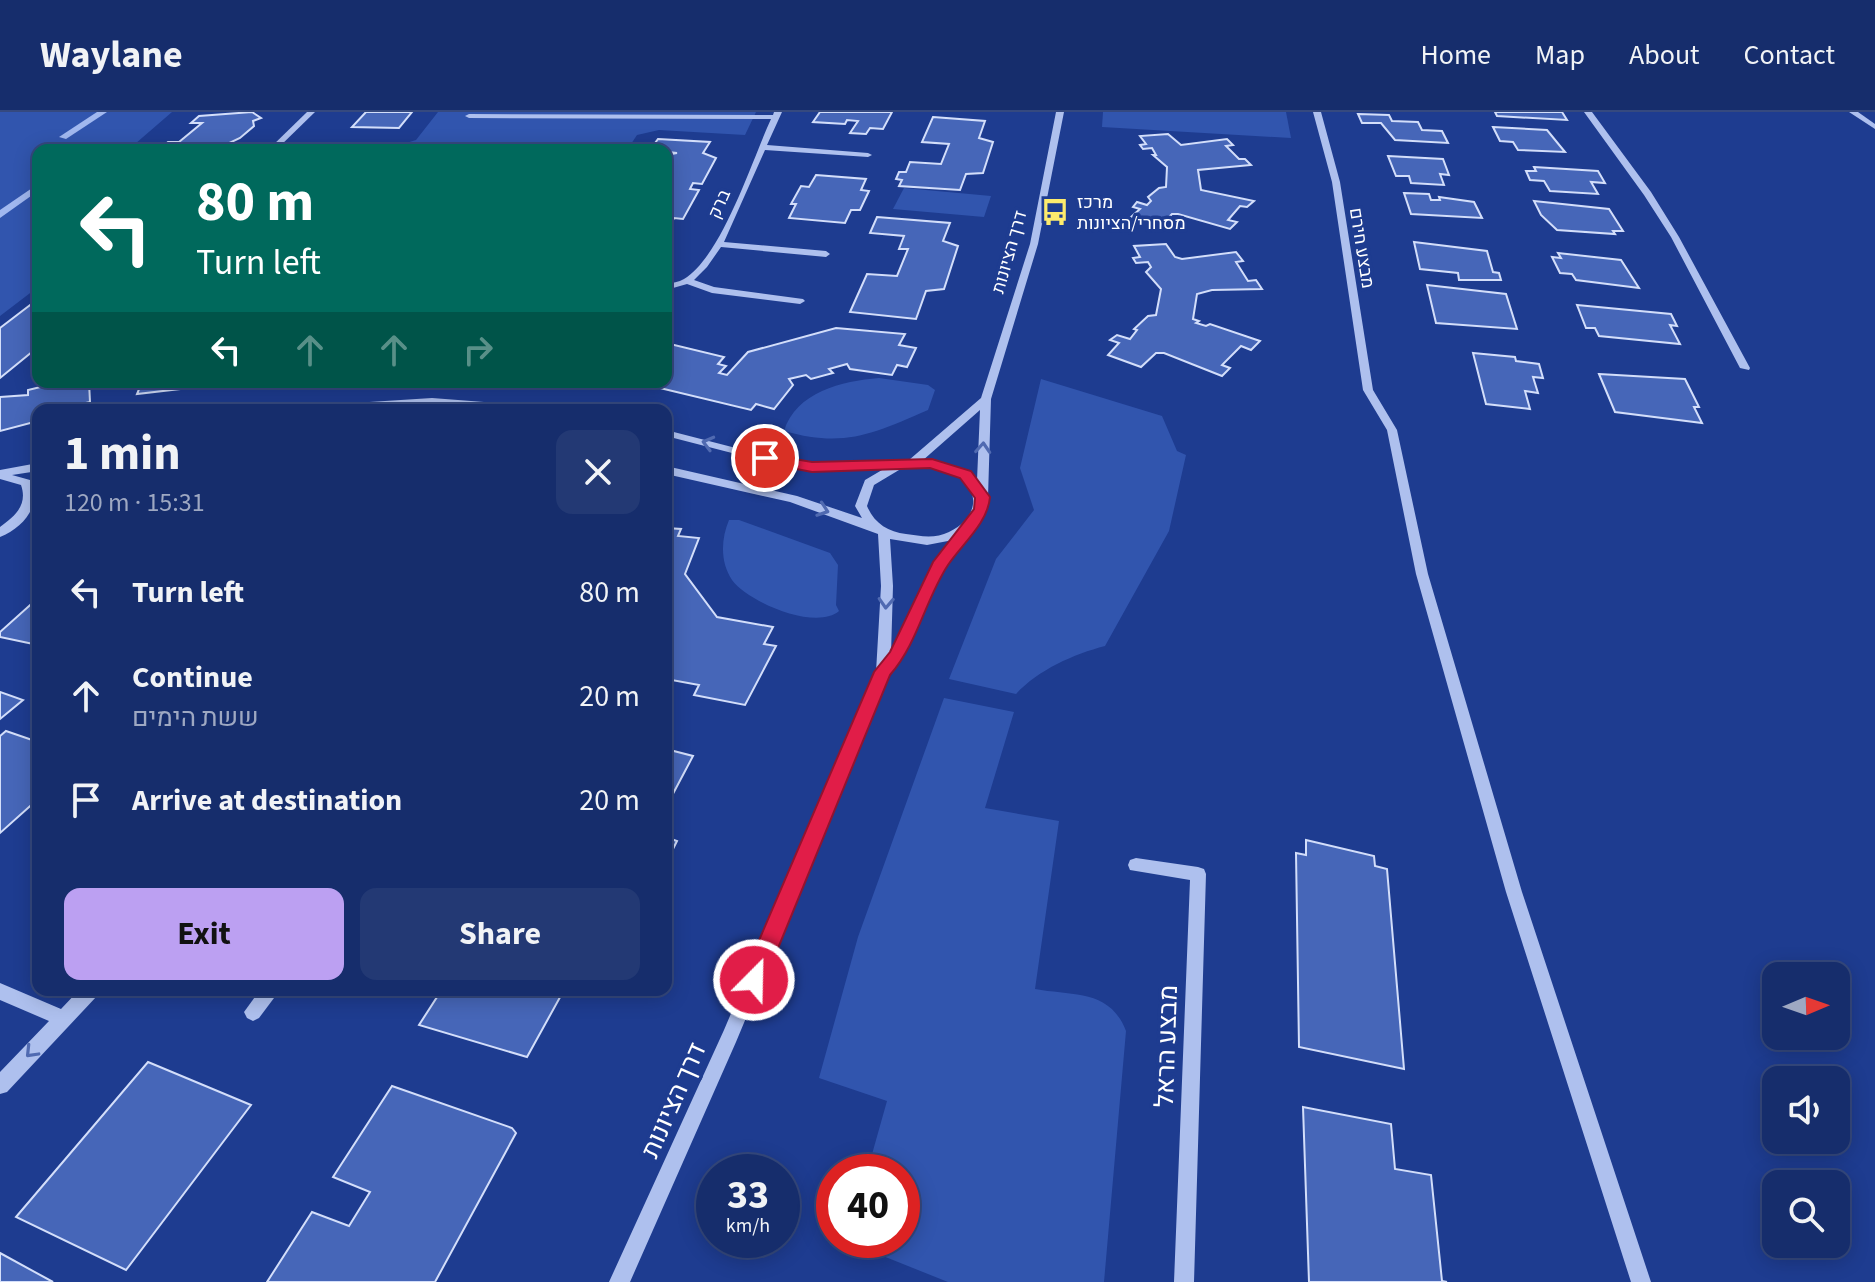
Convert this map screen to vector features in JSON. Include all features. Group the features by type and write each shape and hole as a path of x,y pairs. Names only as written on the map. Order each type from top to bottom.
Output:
{"street":[{"path":"278,144 311,112"},
{"name":"דרך הציונות","path":"982,497 986,399 1034,244 1060,112"},
{"name":"מבצע חירם","path":"1317,112 1336,182 1368,390 1392,430 1422,574 1514,892 1641,1282"},
{"path":"1588,112 1669,226 1745,368"},
{"path":"1853,112 1875,127"},
{"path":"469,116 777,114"},
{"name":"ברק","path":"687,281 703,267 718,244 777,114"},
{"path":"762,147 868,155"},
{"path":"718,244 826,254"},
{"path":"672,285 687,281 712,290 800,301"},
{"path":"913,463 986,399"},
{"path":"385,404 432,401 471,404"},
{"path":"672,435 786,464 895,467"},
{"path":"672,471 793,499 880,531 906,540 935,540 962,531 974,522 981,510 982,497 977,485 957,471 932,463 895,467 880,474 862,494 866,518 880,531"},
{"path":"0,474 32,468"},
{"path":"0,474 26,483 31,492 30,504 19,518 0,533"},
{"path":"19,518 32,513"},
{"name":"דרך הציונות","path":"619,1282 730,1036 883,672 897,656 939,566 974,522"},
{"name":"דרך הציונות","path":"880,531 887,586 883,672"},
{"name":"מבצע הראל","path":"1136,865 1198,874 1184,1282"},
{"path":"0,991 63,1019"},
{"path":"0,1085 85,996"},
{"path":"253,1012 266,996"}],"shaded area":[{"path":"0,112 172,112 135,144 32,144 32,292 0,316"},
{"path":"438,112 756,112 745,135 659,130 637,135 631,144 403,144 416,140"},
{"path":"1103,112 1286,112 1291,138 1102,127"},
{"path":"904,188 991,196 984,217 893,209"},
{"path":"879,378 928,385 935,390 928,410 858,436 824,438 784,431 799,407 822,391 850,382"},
{"path":"1041,379 1162,416 1177,451 1186,455 1169,531 1105,646 1057,664 1016,694 949,679 996,559 1034,510 1020,468"},
{"path":"729,520 739,520 830,553 838,565 836,605 839,611 815,618 799,616 767,605 740,588 728,573 724,558 724,535"},
{"path":"944,698 1014,712 985,808 1059,821 1035,989 1076,994 1100,1001 1119,1017 1126,1031 1104,1282 948,1282 888,1258 920,1258 920,1154 872,1154 887,1101 819,1078 858,937"}],"building":[{"path":"252,112 261,118 253,121 254,126 240,138 227,144 166,144 179,142 202,123 191,123 199,116"},
{"path":"366,112 412,112 399,128 352,127"},
{"path":"820,112 892,112 883,129 870,128 866,134 850,133 858,121 847,120 845,124 813,122"},
{"path":"1495,112 1562,112 1567,120 1497,116"},
{"path":"1358,114 1389,115 1392,121 1418,122 1422,130 1442,131 1448,143 1395,140 1381,123 1362,123"},
{"path":"933,117 985,121 979,138 993,142 983,173 966,174 960,190 899,186 902,180 896,179 899,172 906,172 910,162 941,164 949,144 922,142"},
{"path":"1493,127 1547,130 1565,152 1518,150 1513,142 1500,141"},
{"path":"1168,134 1181,145 1227,139 1233,145 1226,146 1239,159 1245,159 1251,165 1198,170 1201,190 1254,201 1247,207 1240,206 1228,220 1237,222 1230,229 1178,214 1172,214 1161,225 1131,217 1140,209 1133,207 1137,202 1147,205 1151,201 1148,197 1159,188 1166,187 1167,167 1153,155 1156,155 1152,148 1143,149 1140,145 1146,144 1140,136"},
{"path":"658,139 710,142 703,153 716,158 702,184 693,183 690,189 699,190 683,219 674,218 672,222 672,154 677,153 672,152 672,144 654,144"},
{"path":"1388,156 1443,159 1449,175 1440,174 1444,185 1411,183 1409,176 1396,176"},
{"path":"1534,167 1598,171 1605,183 1591,182 1598,194 1550,191 1544,181 1530,180 1526,171 1536,171"},
{"path":"816,175 866,179 861,190 869,191 860,210 851,210 845,223 789,218 796,204 791,204 801,186 809,187"},
{"path":"1404,193 1429,194 1431,200 1440,200 1439,197 1474,202 1482,218 1411,214"},
{"path":"1534,201 1609,209 1623,231 1613,231 1615,234 1557,230 1541,215"},
{"path":"877,217 950,223 943,241 958,246 944,289 926,291 916,319 850,312 867,274 897,276 908,249 899,249 904,236 870,233"},
{"path":"1414,242 1487,251 1493,272 1499,273 1501,280 1459,280 1458,273 1420,269"},
{"path":"1166,244 1175,257 1182,259 1236,252 1243,261 1236,262 1248,281 1256,280 1262,289 1212,290 1197,294 1193,319 1199,321 1196,323 1210,324 1260,341 1251,350 1241,346 1222,365 1230,368 1222,376 1164,353 1156,353 1141,367 1108,355 1119,343 1110,340 1117,335 1130,339 1137,330 1134,329 1148,316 1156,315 1161,289 1146,272 1151,267 1148,262 1136,263 1133,258 1140,257 1134,246"},
{"path":"1558,253 1621,260 1639,288 1576,280 1572,274 1560,273 1552,257 1561,258"},
{"path":"1427,285 1506,294 1517,329 1436,323"},
{"path":"32,304 32,352 0,378 0,328"},
{"path":"1577,305 1671,314 1677,326 1670,325 1680,344 1599,336 1595,328 1586,328"},
{"path":"836,328 905,334 899,345 916,348 907,367 897,365 892,375 850,369 847,364 829,369 833,373 811,379 806,375 789,379 793,385 774,409 756,404 751,410 660,388 672,388 672,344 724,357 718,364 726,366 719,373 727,375 748,352"},
{"path":"1473,353 1515,357 1516,361 1539,364 1543,378 1533,377 1538,393 1525,391 1530,409 1486,404"},
{"path":"1599,374 1685,379 1699,407 1694,407 1702,423 1615,412"},
{"path":"89,388 90,402 32,404 32,423 0,431 0,397 28,395 28,390"},
{"path":"140,388 181,388 180,389 137,394"},
{"path":"672,528 681,529 678,536 699,538 685,574 717,617 773,627 764,644 776,646 745,705 694,695 699,685 672,680"},
{"path":"32,603 32,644 0,637 0,632"},
{"path":"0,692 23,700 0,719"},
{"path":"6,731 32,740 32,804 0,833 0,736"},
{"path":"672,751 693,756 672,796"},
{"path":"1306,840 1374,856 1375,866 1387,869 1404,1069 1299,1047 1296,853 1306,855"},
{"path":"434,996 561,996 527,1057 419,1025 437,997"},
{"path":"148,1062 251,1105 126,1270 16,1217"},
{"path":"392,1086 512,1128 516,1133 435,1282 267,1282 312,1212 349,1226 370,1192 333,1177"},
{"path":"1303,1107 1391,1124 1395,1169 1431,1175 1442,1281 1447,1282 1309,1282"},
{"path":"0,1253 53,1282 0,1282"}],"waterway":[{"path":"63,137 103,112"},
{"path":"0,215 32,191"}],"place":[{"name":"מרכז מסחרי/הציונות","path":"1055,212"}],"route":[{"path":"754,980 883,672 897,656 939,566 981,510 982,497 977,485 965,475 932,463 895,467 812,467 765,458"}]}
